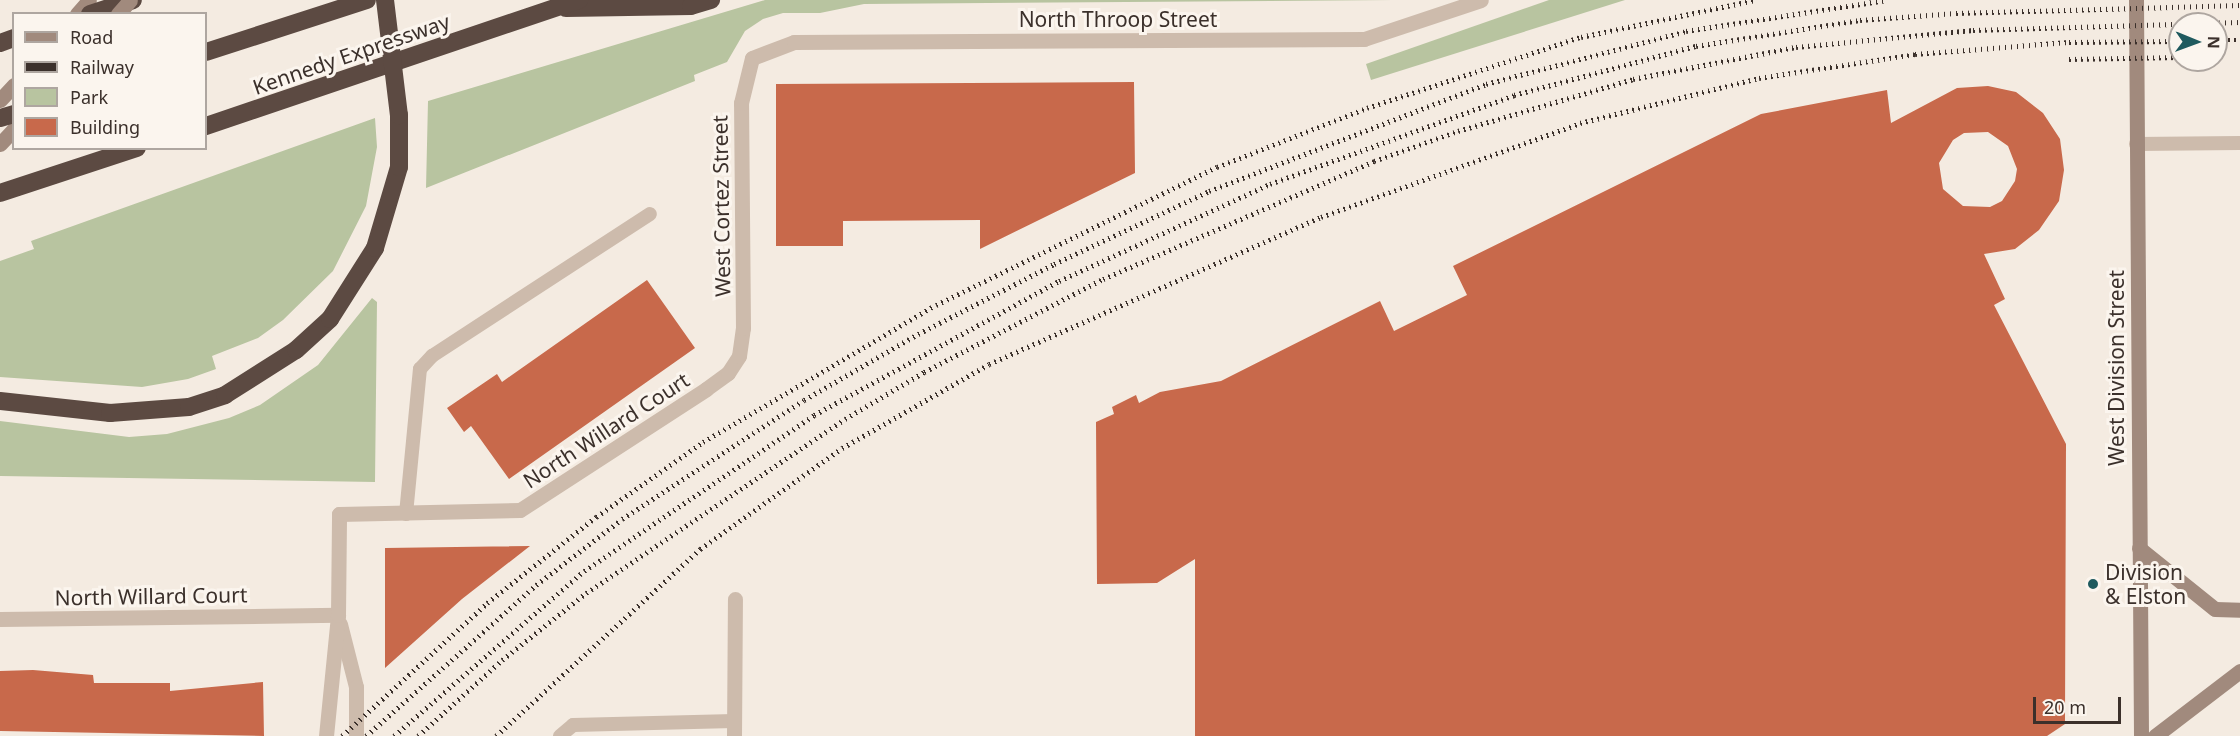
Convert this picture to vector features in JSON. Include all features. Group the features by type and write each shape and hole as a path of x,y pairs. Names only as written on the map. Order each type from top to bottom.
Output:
{"highway":[{"path":"96,12 131,0"},
{"path":"207,52 367,0"},
{"path":"0,401 110,413 189,407 225,394 296,350 330,319 375,248 399,167 399,115 385,0"},
{"name":"Kennedy Expressway","path":"207,126 579,0"},
{"path":"553,9 691,6 711,0"},
{"path":"0,193 131,150"}],"main road":[{"path":"79,12 89,0"},
{"path":"120,12 131,0"},
{"name":"West Division Street","path":"2136,0 2141,736"},
{"path":"0,100 12,86"},
{"path":"0,144 12,131"},
{"path":"2139,548 2215,609 2240,610"},
{"path":"2156,736 2240,671"}],"street":[{"name":"North Throop Street","path":"752,58 794,42 1364,39 1481,0"},
{"name":"West Cortez Street","path":"739,356 743,328 741,103 752,58"},
{"name":"North Willard Court","path":"0,619 338,615 339,514 507,512 533,504 728,373 739,356"},
{"path":"734,729 735,599"},
{"path":"326,736 338,615"},
{"path":"338,615 356,687 356,736"}],"lane":[{"path":"2136,144 2240,143"},
{"path":"406,514 420,369 432,356 650,214"},
{"path":"561,736 573,724 734,729"}],"green space":[{"path":"765,0 1394,0 864,4 820,13 783,13 763,19 745,31 727,62 694,75 695,81 426,188 428,101"},
{"path":"1549,0 1625,0 1371,80 1366,64"},
{"path":"375,118 377,147 366,206 333,271 283,320 258,338 212,356 216,369 188,379 142,387 0,377 0,261 34,249 31,241"},
{"path":"372,298 377,302 375,482 0,476 0,421 129,437 167,434 229,418 260,405 318,365"}],"building":[{"path":"1134,82 1135,173 980,249 980,220 843,221 843,246 776,246 776,84"},
{"path":"1988,86 2016,92 2043,113 2060,139 2064,170 2059,201 2039,230 2015,249 1984,254 2005,299 1994,305 2066,444 2065,724 2047,736 1195,736 1195,559 1157,583 1097,584 1096,422 1114,414 1112,407 1136,395 1139,403 1160,392 1221,381 1380,301 1394,331 1467,295 1453,266 1761,114 1887,90 1891,123 1957,88","holes":["1988,132 2008,146 2017,169 2015,181 2002,201 1990,207 1963,206 1943,189 1939,163 1953,140 1964,133"]},
{"path":"647,280 695,348 509,479 471,426 464,432 447,408 497,374 502,382"},
{"path":"530,546 462,599 385,668 385,548"},
{"path":"33,670 93,675 94,683 170,683 170,691 263,682 264,736 0,731 0,671"}],"railway":[{"path":"342,736 487,603 596,517 703,442 936,305 1217,167 1367,108 1581,37 1755,0"},
{"path":"366,736 536,585 622,519 804,400 918,334 1054,264 1209,191 1486,84 1686,31 1887,0"},
{"path":"394,736 584,571 814,415 1059,281 1270,184 1514,95 1696,46 1860,20 1956,13 2240,5"},
{"path":"418,736 502,660 586,593 845,419 924,372 1103,279 1374,161 1458,131 1633,79 1796,47 1973,30 2240,22"},
{"path":"2228,40 2240,40"},
{"path":"496,736 700,549 842,448 989,364 1321,217 1580,123 1759,78 1915,54 2069,42 2168,41"},
{"path":"2069,59 2168,57"}],"place":[{"name":"Division & Elston","path":"2093,584"}]}
